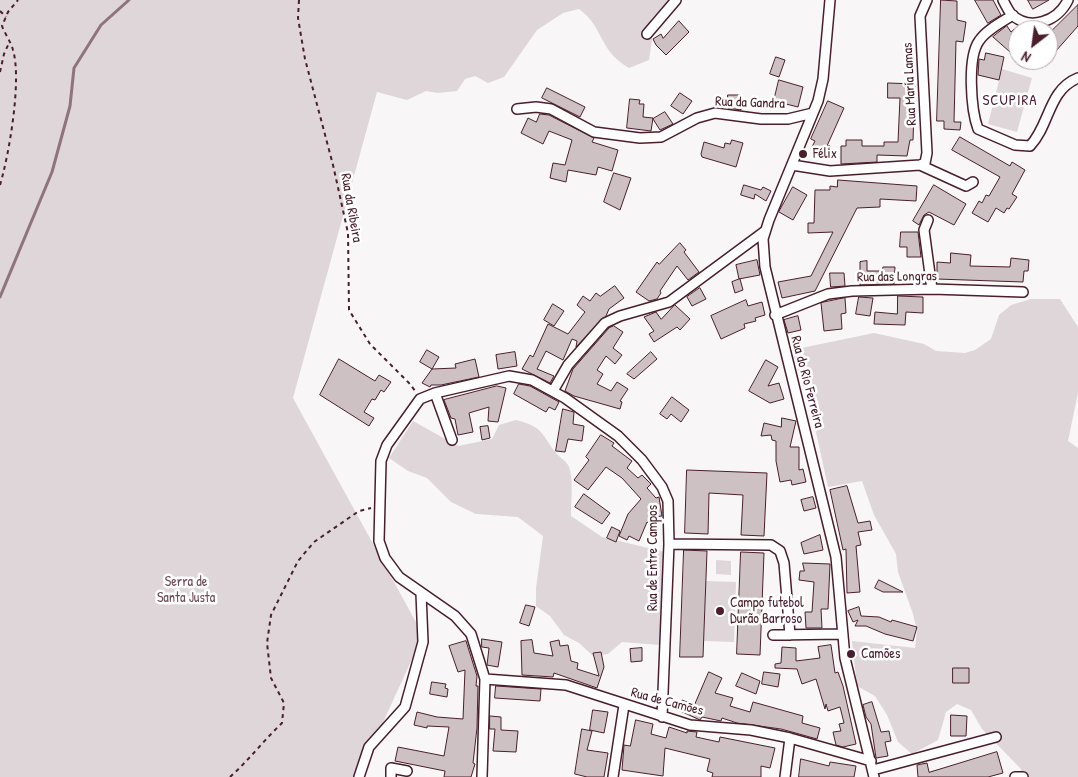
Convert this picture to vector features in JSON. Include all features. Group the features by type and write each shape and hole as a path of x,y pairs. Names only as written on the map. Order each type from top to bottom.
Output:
{"street":[{"path":"648,34 676,0"},
{"name":"Rua do Rio Ferreira","path":"830,0 823,79 813,113 763,239 765,267 776,315 836,557 843,634 853,697 873,769"},
{"name":"Rua Maria Lamas","path":"920,165 925,163 927,154 920,16 927,0"},
{"path":"1003,0 1013,15 1029,23 1041,23 1062,10 1068,0"},
{"path":"1013,15 979,40 974,52 972,63 974,118 978,129 1015,145 1030,146 1039,134 1054,100 1068,82 1078,78"},
{"name":"Rua da Gandra","path":"517,109 536,107 551,109 594,132 640,138 661,137 696,118 715,113 761,120 788,119 813,113"},
{"path":"792,165 830,171 920,165 966,186 973,182"},
{"path":"928,220 924,230 932,289"},
{"path":"553,391 568,365 605,323 620,316 669,302 765,231"},
{"name":"Rua das Longras","path":"776,315 828,294 932,289 1023,292"},
{"name":"Rua de Entre Campos","path":"420,399 435,393 509,376 532,380 553,391 618,436 642,460 662,487 668,501 669,544 662,717"},
{"path":"435,393 452,440"},
{"path":"420,399 387,445 381,461 379,541 385,558 399,577 455,616 471,634 485,679 482,777"},
{"path":"669,544 771,545 780,551 784,563 790,635"},
{"path":"359,777 369,747 397,719 405,707 423,642 421,593"},
{"path":"773,635 843,634"},
{"name":"Rua de Camões","path":"485,679 566,685 690,725 751,730 790,738 873,769"},
{"path":"613,777 624,705"},
{"path":"873,769 996,737"},
{"path":"785,777 790,738"},
{"path":"392,777 391,768 407,770"},
{"path":"1015,777 1023,777"}],"path":[{"path":"0,185 6,166 13,107 13,51 2,26 6,16 18,0"},
{"name":"Rua da Ribeira","path":"299,0 298,18 305,59 331,156 348,233 349,310 370,344 409,383 420,399"},
{"path":"0,11 6,16"},
{"path":"0,72 4,54 9,43"},
{"path":"0,58 4,54"},
{"path":"230,777 250,760 267,738 282,723 284,703 271,678 267,643 271,615 298,561 314,542 359,512 380,505"}],"green space":[{"name":"Serra de Santa Justa","path":"0,0 670,0 651,19 652,40 649,60 629,68 612,54 593,23 579,9 563,13 537,30 504,77 488,83 475,76 465,79 457,91 438,93 426,91 407,100 377,92 293,398 423,635 358,777 0,777"},
{"path":"1002,69 1032,78 1017,132 988,124"},
{"path":"1031,299 1060,299 1078,327 1078,393 1068,441 1078,448 1078,777 1022,777 1021,769 982,729 971,710 957,704 946,712 938,740 912,754 898,742 887,715 875,696 857,686 852,641 915,648 917,631 898,572 896,554 874,515 862,481 828,487 814,423 792,350 874,333 924,344 936,351 965,353 975,350 991,339 999,315 1011,305"},
{"path":"516,420 532,425 541,432 556,453 568,465 572,482 571,516 602,537 665,552 665,590 660,645 622,642 608,654 593,656 579,643 564,635 550,616 536,606 536,588 543,536 518,517 476,514 451,502 427,478 408,471 389,458 413,421 458,446 492,439 499,425"},
{"path":"716,560 731,561 731,575 716,574"},
{"name":"Campo futebol Durão Barroso","path":"706,581 736,582 734,642 704,641"}],"building":[{"path":"941,0 957,1 957,20 966,22 963,42 956,41 954,122 961,122 960,130 944,129 944,121 937,121"},
{"path":"975,0 993,0 1001,15 988,23"},
{"path":"1028,0 1049,0 1033,9"},
{"path":"1078,5 1078,26 1058,49 1058,25"},
{"path":"679,21 689,32 666,55 653,39 661,34 663,38"},
{"path":"1007,26 1008,50 993,37"},
{"path":"986,53 1004,57 999,80 978,75 979,59 984,60"},
{"path":"776,57 785,60 779,77 770,74"},
{"path":"779,80 803,87 798,107 774,101"},
{"path":"888,83 915,84 913,140 910,140 907,156 877,155 877,162 841,164 841,146 846,146 846,140 862,140 862,146 884,146 884,142 898,142 900,98 888,98"},
{"path":"547,88 585,107 580,117 542,98"},
{"path":"680,93 692,101 683,114 671,106"},
{"path":"728,95 740,95 741,110 728,108"},
{"path":"630,99 640,100 639,104 644,104 643,117 653,118 651,131 627,128"},
{"path":"828,101 844,108 827,146 830,146 826,156 811,149 815,141 811,139"},
{"path":"665,112 673,124 660,130 653,119"},
{"path":"540,114 549,115 594,138 592,142 618,150 612,171 598,167 596,175 568,170 566,182 550,178 553,163 565,165 572,140 549,131 543,144 521,133 528,118 536,122"},
{"path":"960,137 1010,166 1012,162 1025,170 1012,194 1017,197 1009,209 1007,208 1004,213 996,208 988,222 972,213 979,201 982,203 986,195 989,196 1000,177 952,150"},
{"path":"732,140 743,143 736,167 702,157 704,142 724,148 725,143 730,144"},
{"path":"614,173 631,178 620,210 604,202"},
{"path":"838,180 917,186 916,201 880,199 880,207 857,208 815,291 782,298 778,282 811,276 833,232 808,233 808,223 814,223 815,190 830,190 830,186 837,187"},
{"path":"744,185 761,190 763,187 771,191 766,201 755,194 754,199 741,195"},
{"path":"934,185 966,204 954,225 929,212 924,215 919,225 913,221"},
{"path":"793,187 807,195 793,220 779,212"},
{"path":"901,232 918,232 921,257 907,257 907,247 900,247"},
{"path":"680,243 686,250 684,252 699,272 688,280 677,266 660,291 661,293 657,299 649,301 636,292 657,262 659,264"},
{"path":"951,253 971,255 970,266 1010,267 1011,258 1029,260 1028,271 1024,271 1023,282 937,279 937,262 950,263"},
{"path":"757,260 760,275 739,279 736,265"},
{"path":"867,261 867,271 882,271 883,267 895,267 894,284 860,285 860,262"},
{"path":"830,273 844,273 845,286 831,287"},
{"path":"740,279 743,290 735,293 732,282"},
{"path":"615,286 624,298 609,309 606,316 576,347 577,341 572,339 563,360 546,351 537,369 554,376 550,383 522,369 530,355 533,357 548,324 568,334 585,312 577,305 583,296 590,301 596,293 600,296"},
{"path":"700,288 706,299 692,306 687,297"},
{"path":"898,296 923,297 923,313 906,312 905,325 874,324 875,312 897,314"},
{"path":"859,297 873,298 870,316 856,314"},
{"path":"845,298 846,313 841,314 842,329 824,331 821,303"},
{"path":"746,300 748,306 762,302 765,315 755,318 756,321 744,324 745,328 721,339 711,316"},
{"path":"553,304 564,311 554,326 544,320"},
{"path":"675,305 690,319 680,330 677,327 654,342 649,334 654,331 644,317 656,312 661,319"},
{"path":"798,316 801,330 788,333 784,320"},
{"path":"614,326 623,332 613,348 622,355 615,364 606,356 597,370 603,374 597,384 611,391 617,382 628,389 620,401 622,402 620,409 574,396 565,391 573,369 609,328"},
{"path":"427,350 439,357 432,369 420,362"},
{"path":"515,352 517,366 498,369 496,355"},
{"path":"651,352 657,359 634,379 627,374"},
{"path":"339,359 375,381 379,375 391,382 384,392 381,390 375,400 372,399 364,412 374,418 369,426 320,395"},
{"path":"475,359 479,377 441,385 431,385 430,387 422,383 432,369 456,368 455,364"},
{"path":"766,360 778,367 768,386 779,383 784,399 770,403 749,391"},
{"path":"519,384 530,386 559,402 555,410 549,407 546,412 514,394"},
{"path":"497,386 506,388 498,422 488,421 489,407 469,413 473,432 458,435 455,419 451,418 444,400"},
{"path":"672,397 689,410 681,422 671,414 667,419 660,414"},
{"path":"563,409 574,412 573,424 584,426 582,441 568,439 565,452 556,451"},
{"path":"782,418 796,421 790,447 799,447 799,470 803,469 806,482 792,485 791,480 780,482 776,461 776,441 772,440 771,435 761,436 764,423 781,427"},
{"path":"488,426 490,438 482,440 480,427"},
{"path":"601,435 614,443 612,446 632,461 627,468 638,478 642,475 651,484 647,488 656,498 659,497 662,516 654,517 652,524 647,522 639,541 629,536 627,540 619,536 628,514 641,499 622,478 606,467 588,490 574,480 589,460 586,457"},
{"path":"687,470 767,473 764,536 741,535 743,495 709,493 708,534 685,533"},
{"path":"847,486 858,523 870,521 872,530 858,532 861,545 856,546 860,592 847,593 846,549 843,550 830,490"},
{"path":"584,494 610,513 602,524 575,507"},
{"path":"813,497 816,508 804,511 801,500"},
{"path":"612,527 620,531 616,542 607,538"},
{"path":"820,535 823,550 804,554 801,543"},
{"path":"684,550 707,551 703,657 680,657"},
{"path":"741,552 764,553 760,655 737,654"},
{"path":"803,563 830,564 828,609 821,609 822,628 806,628 805,612 812,612 814,582 799,580 800,571 804,571"},
{"path":"879,580 903,592 883,592 875,588"},
{"path":"526,605 535,607 529,626 520,623"},
{"path":"859,607 861,616 879,617 891,622 892,620 917,627 913,641 885,634 866,626 855,626 858,620 853,622 848,611"},
{"path":"482,639 502,642 498,667 487,665 489,648 482,647"},
{"path":"532,640 534,653 553,656 550,642 559,640 560,646 568,645 571,661 578,663 577,669 599,676 593,653 601,652 604,667 597,688 554,673 553,677 522,675 521,641"},
{"path":"466,641 477,676 476,686 478,686 477,728 473,763 475,764 471,777 444,777 445,771 395,761 398,747 444,756 449,727 427,726 427,728 414,725 417,712 437,717 463,719 465,670 458,672 449,646"},
{"path":"831,645 835,673 838,672 843,686 856,744 843,747 836,745 833,732 841,731 839,724 844,723 840,707 828,711 826,704 825,709 816,679 802,684 797,669 775,668 775,664 781,663 782,647 796,648 796,661 820,658 818,647"},
{"path":"642,648 642,661 631,662 630,649"},
{"path":"953,668 969,668 969,683 953,683"},
{"path":"709,672 722,678 715,693 733,698 730,706 750,712 753,702 803,716 802,723 820,728 817,739 781,729 737,723 722,718 721,721 702,717 700,720 678,710 682,700 694,705"},
{"path":"764,672 780,674 778,687 762,684"},
{"path":"742,673 760,681 756,694 736,686"},
{"path":"432,682 446,684 445,688 448,689 447,697 430,694"},
{"path":"496,686 541,689 540,701 495,698"},
{"path":"872,702 881,732 889,731 891,741 885,742 888,756 876,758 871,724 866,717 863,705"},
{"path":"593,710 608,712 604,733 590,730"},
{"path":"951,715 967,716 966,736 951,736"},
{"path":"490,716 501,717 501,730 518,731 516,752 493,751 495,729 490,729"},
{"path":"636,720 653,724 651,734 666,738 669,727 687,733 687,731 697,732 696,737 719,742 720,737 775,748 770,768 761,766 761,777 712,777 713,773 707,771 710,759 665,748 663,776 622,770 624,745 630,746"},
{"path":"582,729 592,731 587,750 608,753 604,777 587,777 575,774"},
{"path":"997,752 1003,773 988,777 918,777 917,765 927,763 929,772"},
{"path":"801,759 829,766 830,762 856,766 854,777 799,777"}],"waterway":[{"path":"0,297 52,172 70,106 74,68 101,25 129,0"}],"place":[{"name":"Félix","path":"803,154"},
{"name":"Campo futebol Durão Barroso","path":"720,611"},
{"name":"Camões","path":"851,654"}],"district":[{"name":"SCUPIRA","path":"1010,101"}]}
